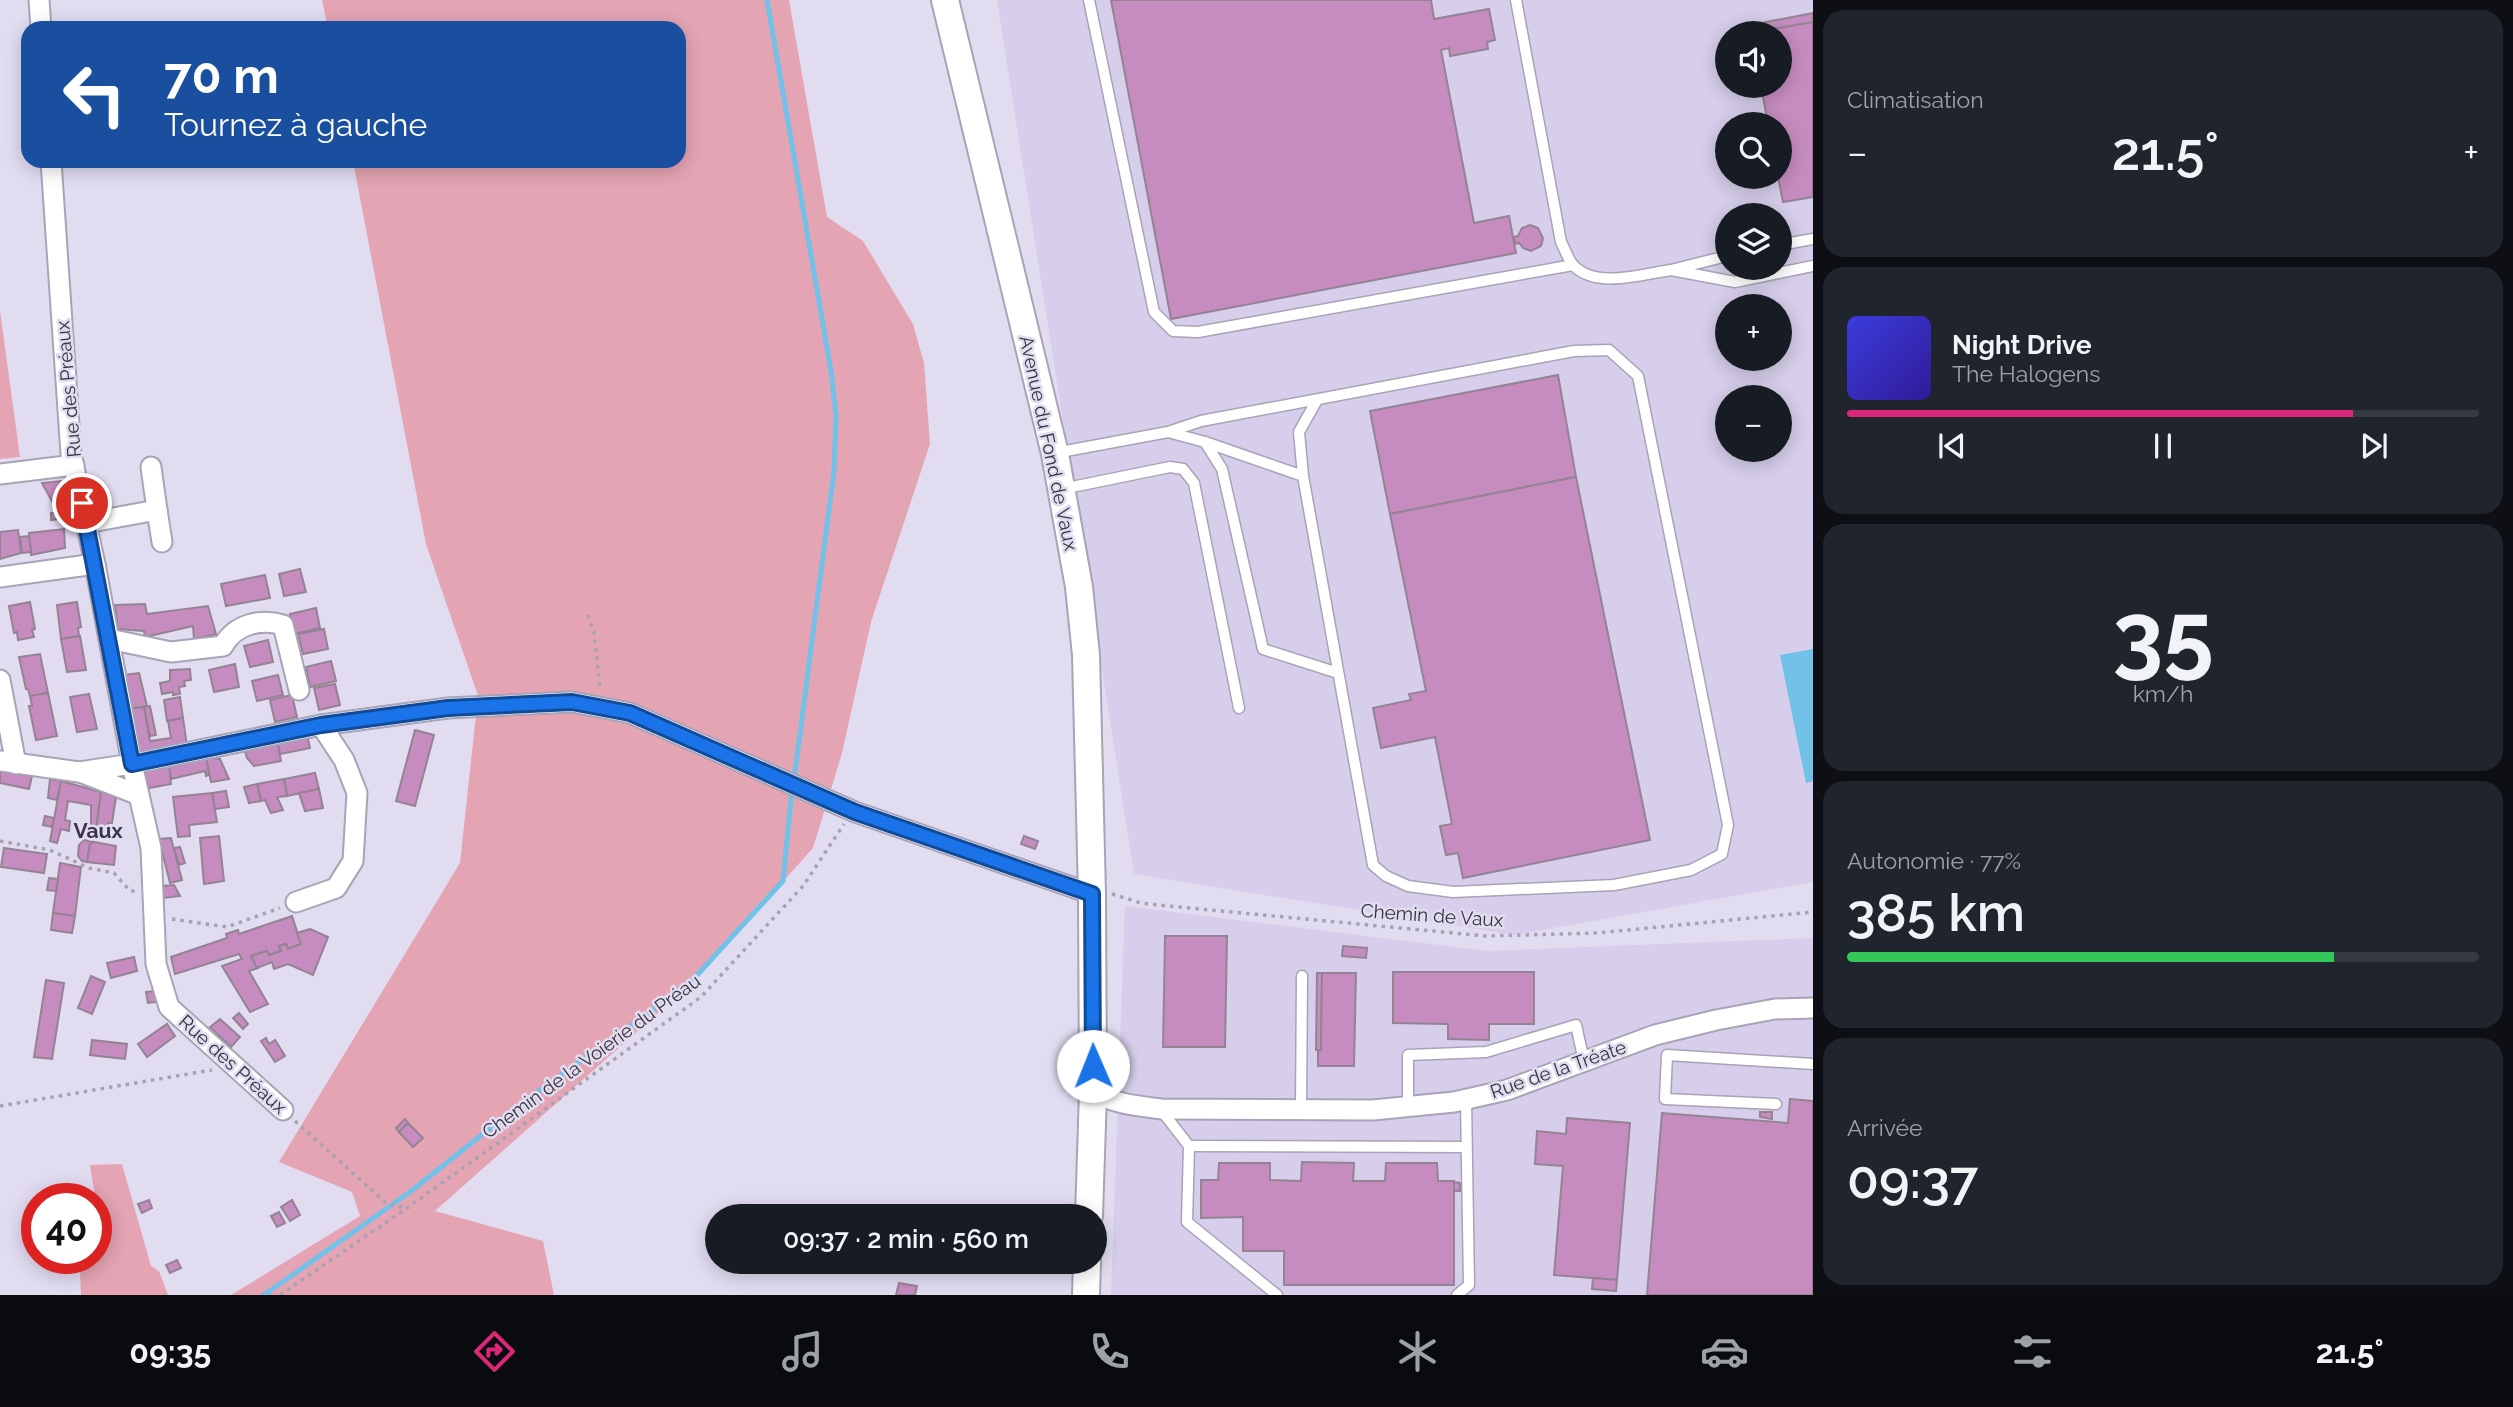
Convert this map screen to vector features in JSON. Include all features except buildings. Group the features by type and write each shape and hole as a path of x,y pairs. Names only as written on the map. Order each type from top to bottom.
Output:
{"street":[{"path":"39,0 40,21"},
{"name":"Avenue du Fond de Vaux","path":"946,0 1055,454 1079,587 1086,655 1092,894 1093,1092 1089,1204"},
{"name":"Rue des Préaux","path":"52,168 74,465 151,848 156,964 169,1007 283,1110"},
{"path":"0,474 74,465"},
{"path":"151,467 162,542"},
{"path":"86,523 157,509"},
{"path":"0,577 95,564"},
{"path":"109,639 170,652 223,646 229,635 249,624 271,621 283,625 299,690"},
{"path":"0,680 8,763 79,772 139,795"},
{"path":"79,772 132,764 321,725 448,708 572,702 630,713 855,812 1092,894"},
{"path":"296,902 336,888 353,861 357,793 344,760 321,725"},
{"name":"Rue de la Tréate","path":"1093,1092 1106,1099 1161,1109 1373,1110 1408,1107 1507,1090 1655,1035 1716,1020 1775,1009 1813,1008"},
{"path":"1086,1295 1087,1274"}],"lane":[{"path":"1089,0 1154,312 1173,331 1198,332 1573,265"},
{"path":"1516,0 1561,242 1573,265 1588,276 1614,278 1671,270 1715,259"},
{"path":"1792,243 1813,239"},
{"path":"1671,270 1735,282 1813,266"},
{"path":"1055,454 1168,432 1200,421 1574,351 1609,350 1638,376 1728,825 1722,854 1690,870 1614,886 1453,892 1408,886 1386,876 1373,864 1303,476 1299,432 1317,400"},
{"path":"1168,432 1303,476"},
{"path":"1205,442 1222,469 1262,649 1338,673"},
{"path":"1062,489 1170,467 1183,469 1194,483 1239,708"},
{"path":"1301,1109 1302,976"},
{"path":"1408,1107 1408,1055 1486,1052 1576,1025 1584,1061"},
{"path":"1655,1035 1667,1055 1665,1099 1776,1104"},
{"path":"1667,1055 1813,1063"},
{"path":"1457,1295 1469,1285 1466,1099"},
{"path":"1161,1109 1188,1146 1187,1222 1277,1295"},
{"path":"1188,1146 1466,1147"}],"path":[{"path":"588,614 594,633 602,708"},
{"name":"Chemin de la Voierie du Préau","path":"280,1295 407,1208 701,997 803,886 843,825 855,812"},
{"path":"0,841 50,850 89,868 114,873 130,891"},
{"name":"Chemin de Vaux","path":"1092,894 1114,894 1142,903 1168,906 1485,936 1597,933 1813,912"},
{"path":"161,918 227,927 296,902"},
{"path":"0,1106 235,1066"},
{"name":"Rue des Préaux","path":"283,1110 387,1204 407,1208"}],"shaded area":[{"path":"322,0 789,0 827,217 863,241 913,324 924,363 930,444 871,622 842,753 813,848 694,981 435,1211 543,1241 554,1295 231,1295 360,1216 352,1192 279,1162 460,863 478,696 426,544 354,168 686,168 686,21 326,21"},
{"path":"997,0 1813,0 1813,882 1514,935 1134,874"},
{"path":"0,311 20,457 0,459"},
{"path":"1125,906 1488,951 1813,938 1813,1295 1111,1295"},
{"path":"122,1164 151,1266 159,1271 168,1295 81,1295 80,1274 112,1274 112,1183 93,1183 90,1165"}],"water":[{"path":"1813,649 1813,781 1806,783 1780,655"}],"waterway":[{"path":"767,0 831,371 836,415 834,471 794,780"},
{"path":"264,1295 410,1192 519,1105 688,985 783,881 792,789"}],"district":[{"name":"Vaux","path":"98,830"}],"route":[{"path":"82,503 132,764 309,727 448,708 572,702 630,713 855,812 1092,894 1093,1066"}]}
